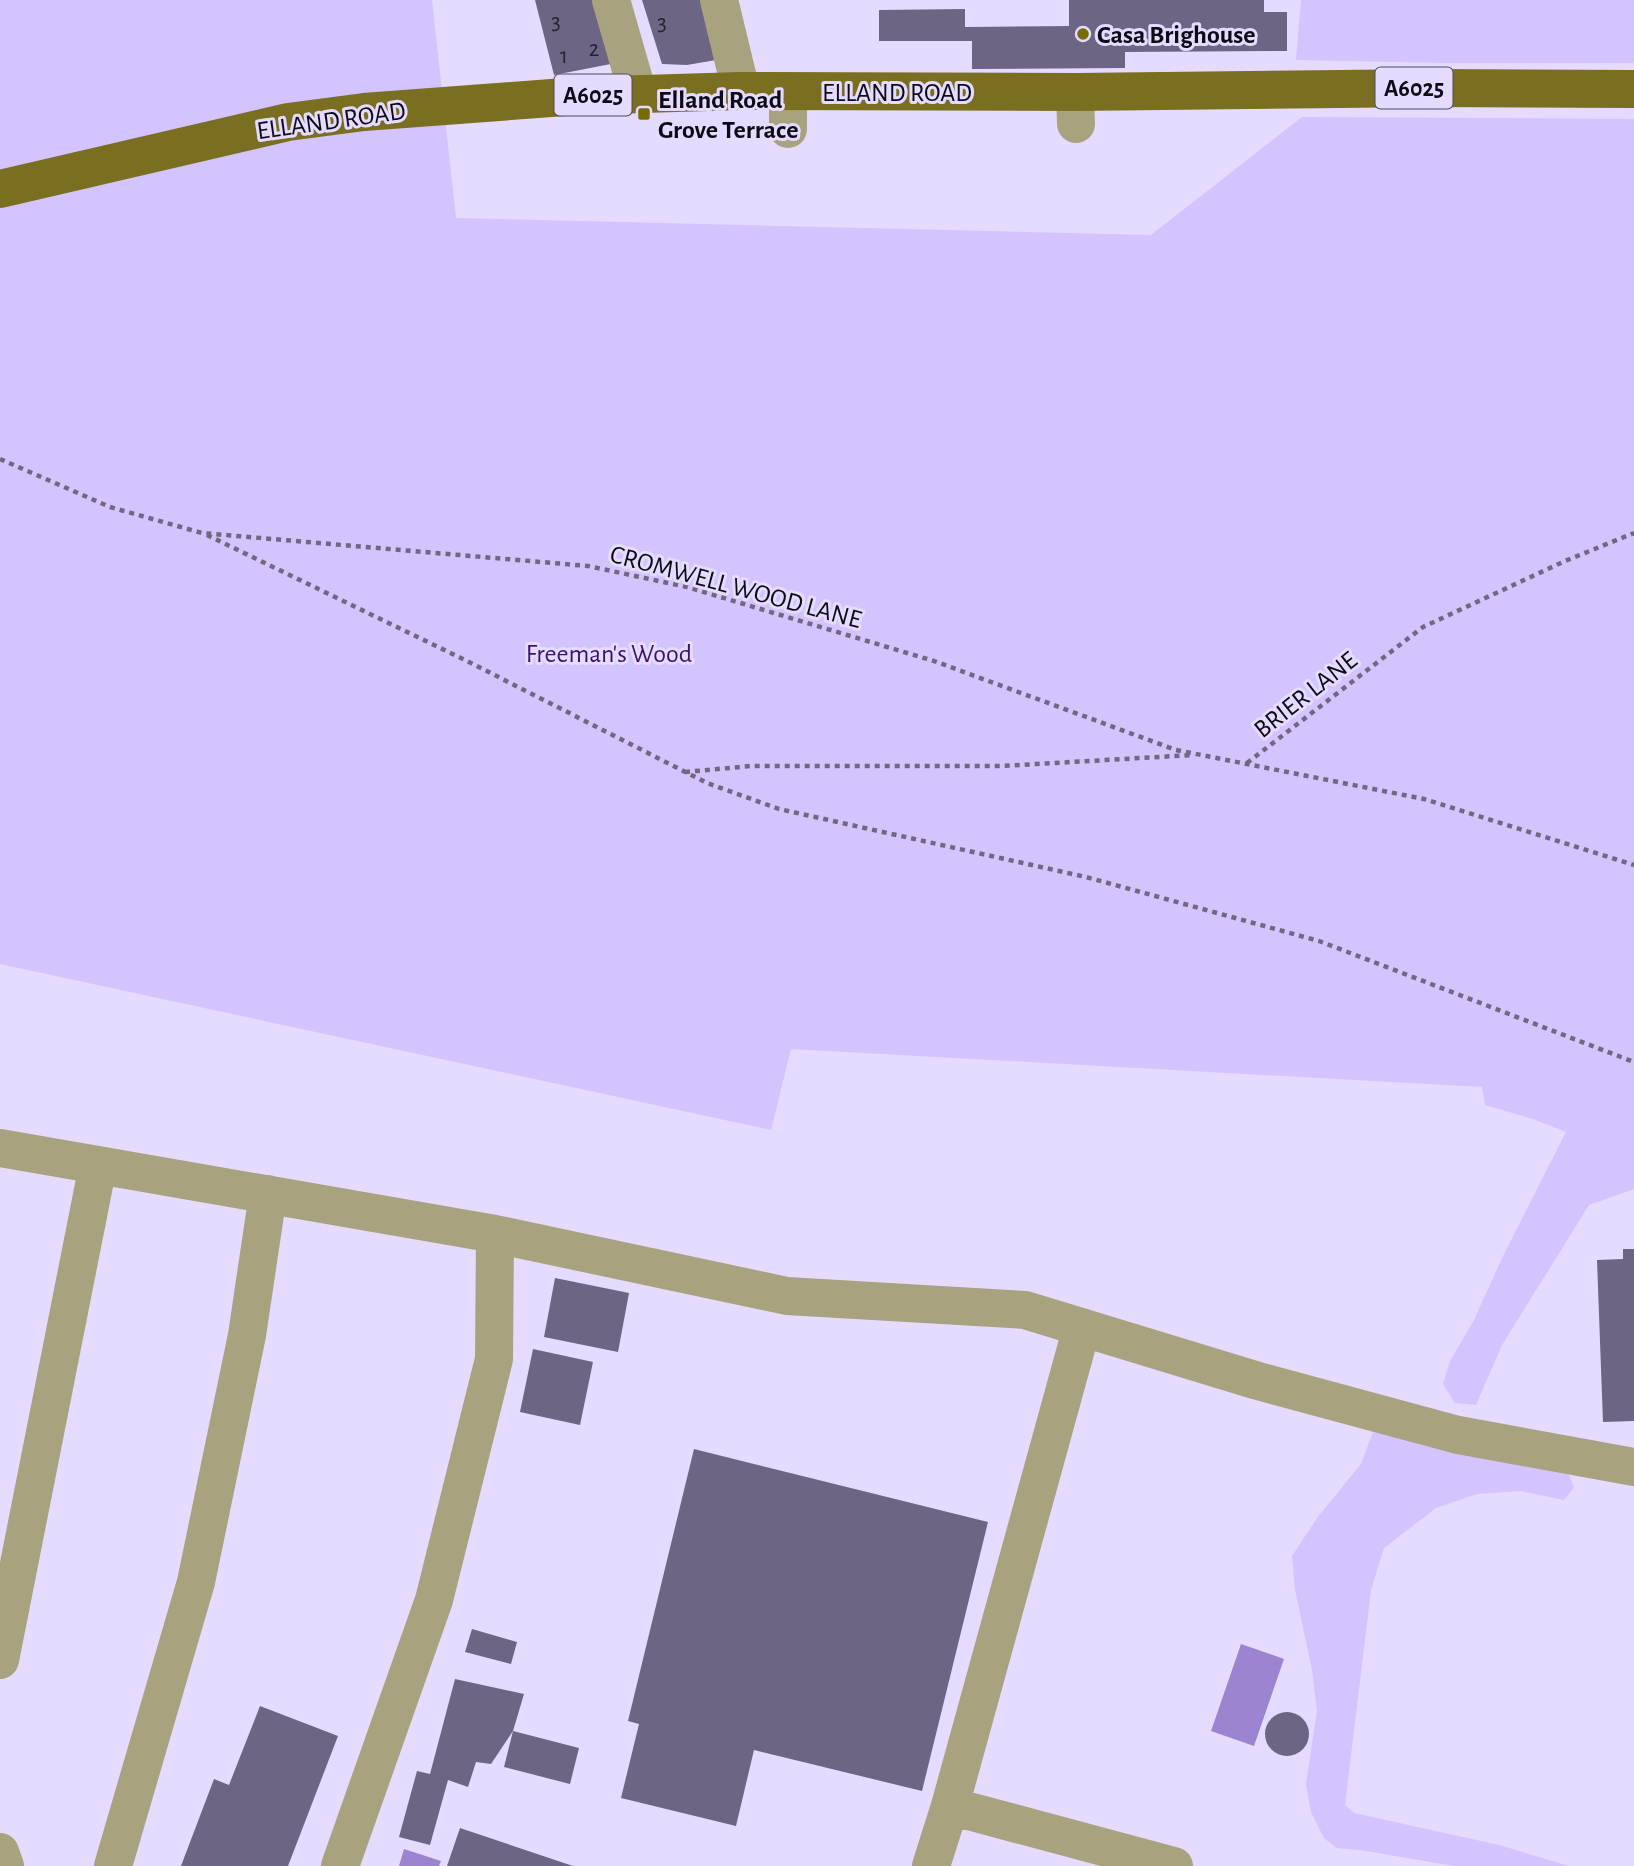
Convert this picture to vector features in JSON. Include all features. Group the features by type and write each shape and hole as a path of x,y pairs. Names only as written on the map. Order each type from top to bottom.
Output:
{"main road":[{"name":"ELLAND ROAD","path":"0,189 288,122 364,112 556,97 741,91 788,110 1075,108 1432,88 1634,89"}],"lane":[{"path":"611,0 638,94"},
{"path":"719,0 741,91"},
{"path":"0,1147 495,1234 787,1296 1026,1310 1258,1381 1458,1435 1634,1467"},
{"path":"0,1660 98,1165"},
{"path":"113,1866 196,1582 247,1335 268,1195"},
{"path":"340,1866 434,1600 494,1359 495,1234"},
{"path":"931,1866 1083,1327"},
{"path":"950,1806 1174,1866"},
{"path":"0,1852 5,1866"}],"path":[{"name":"CROMWELL WOOD LANE","path":"0,459 110,507 202,533 588,566 687,587 934,661 1176,750 1246,764"},
{"path":"202,533 465,660 708,783 779,809 1086,877 1319,941 1634,1062"},
{"name":"BRIER LANE","path":"1246,764 1423,627 1565,561 1634,533"},
{"path":"685,772 751,766 1002,766 1201,755"},
{"name":"BRIER LANE","path":"1246,764 1424,799 1634,865"}],"green space":[{"name":"Freeman's Wood","path":"0,0 432,0 456,218 1151,235 1302,117 1634,119 1634,1189 1589,1205 1502,1345 1476,1405 1455,1403 1443,1384 1450,1361 1473,1322 1566,1132 1485,1105 1482,1087 791,1049 771,1130 0,964"},
{"path":"1301,0 1634,0 1634,63 1296,60"},
{"path":"1373,1432 1568,1473 1574,1487 1564,1500 1521,1491 1477,1494 1436,1508 1384,1548 1371,1590 1345,1805 1354,1813 1499,1845 1569,1866 1454,1866 1336,1848 1324,1838 1311,1812 1306,1784 1317,1711 1312,1670 1295,1590 1292,1556 1317,1518 1361,1464"}],"shaded area":[{"path":"1241,1644 1284,1659 1254,1746 1211,1731"},
{"path":"404,1849 441,1861 439,1866 399,1866"}],"building":[{"path":"535,0 600,0 616,63 554,75"},
{"path":"642,0 704,0 716,60 687,65 662,64"},
{"name":"Casa Brighouse","path":"1069,0 1264,0 1264,12 1287,12 1287,51 1125,52 1125,68 972,69 972,41 879,41 879,10 965,9 965,27 1069,26"},
{"path":"1623,1249 1634,1249 1634,1421 1603,1422 1597,1260 1623,1259"},
{"path":"555,1278 629,1293 618,1352 544,1337"},
{"path":"533,1349 593,1362 580,1425 520,1412"},
{"path":"694,1449 988,1522 922,1791 754,1750 736,1826 621,1798 639,1724 628,1721"},
{"path":"472,1629 517,1642 511,1664 465,1652"},
{"path":"455,1679 524,1694 513,1731 491,1764 476,1762 468,1787 448,1780 430,1845 399,1837 417,1771 430,1774"},
{"path":"260,1706 338,1736 288,1866 181,1866 214,1779 229,1785"},
{"path":"1287,1712 1296,1713 1303,1718 1308,1725 1308,1743 1303,1750 1296,1755 1287,1756 1278,1755 1271,1750 1266,1743 1265,1734 1266,1725 1271,1718 1278,1713"},
{"path":"513,1731 579,1748 570,1784 504,1767"},
{"path":"460,1828 573,1866 447,1866"}],"place":[{"name":"Casa Brighouse","path":"1083,34"},
{"name":"Elland Road Grove Terrace","path":"644,114"}]}
